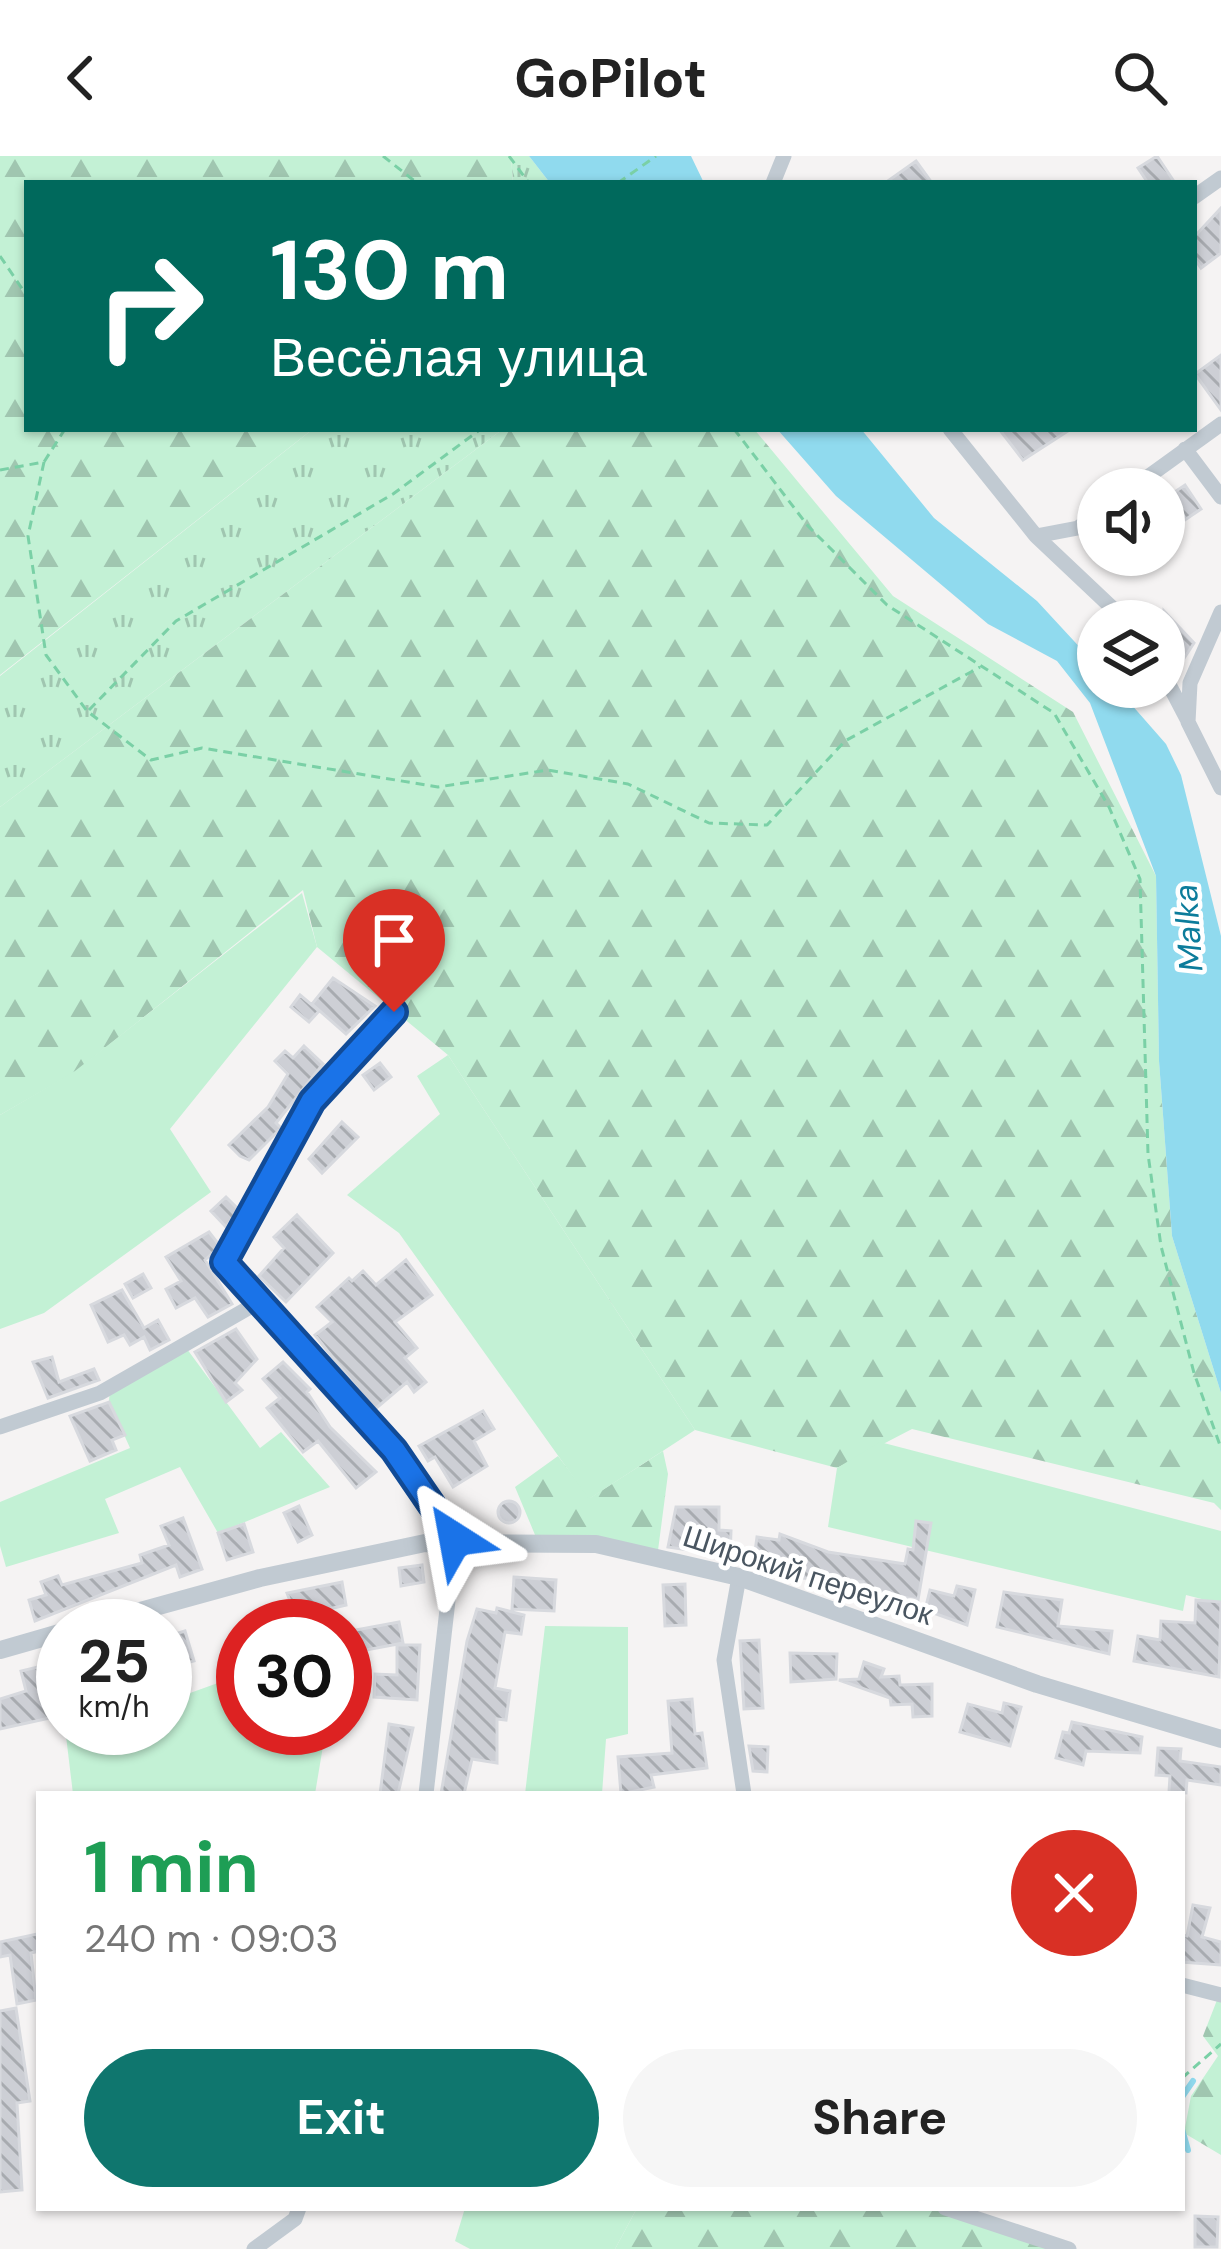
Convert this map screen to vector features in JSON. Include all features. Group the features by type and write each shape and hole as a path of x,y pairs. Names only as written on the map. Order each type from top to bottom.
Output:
{"street":[{"path":"1159,468 1221,424"},
{"path":"952,432 1036,536 1104,600"},
{"path":"1185,449 1221,497"},
{"path":"1036,536 1077,528"},
{"path":"1189,722 1190,683 1221,612"},
{"path":"1182,708 1221,788"},
{"path":"394,1012 312,1101 224,1262 394,1450 455,1539 426,1791"},
{"path":"0,1427 100,1394 260,1302"},
{"name":"Широкий переулок","path":"184,1599 260,1578 455,1539 596,1544 739,1577 1037,1684 1221,1739"},
{"path":"739,1577 724,1660 744,1791"},
{"path":"0,1650 36,1640"},
{"path":"1185,1986 1221,1995"},
{"path":"254,2249 295,2219 298,2211"},
{"path":"954,2211 1070,2249"}],"path":[{"path":"383,156 413,180"},
{"path":"622,180 656,156"},
{"path":"0,256 24,292"},
{"path":"63,432 44,462 28,536 46,655 87,712 151,760 202,748 438,787 548,770 628,784 709,823 767,825 845,741 980,668"},
{"path":"87,712 176,621 393,494 477,432"},
{"path":"736,432 808,526 887,605 1054,713 1109,807 1140,879 1148,1154 1161,1246 1193,1373 1221,1448"},
{"path":"0,470 44,462"},
{"path":"1185,2075 1221,2044"}],"green space":[{"path":"0,156 511,156 513,180 24,180 24,432 309,432 0,675"},
{"path":"511,156 529,156 548,180 513,180"},
{"path":"309,432 499,432 0,807 0,676"},
{"path":"499,432 756,432 893,596 1073,712 1156,876 1159,1061 1172,1236 1221,1393 1221,1510 1214,1503 912,1429 837,1468 695,1430 448,1055 317,947 303,890 75,1072 0,1115 0,807"},
{"path":"302,893 317,947 170,1129 211,1192 44,1313 0,1329 0,1115 75,1071"},
{"path":"448,1055 695,1430 589,1499 399,1233 347,1195 440,1114 417,1076"},
{"path":"184,1345 260,1448 281,1432 330,1487 218,1533 180,1467 105,1499 119,1533 6,1567 0,1546 0,1502 130,1448 109,1401 110,1388"},
{"path":"880,1442 1221,1531 1221,1604 1186,1595 1183,1611 828,1527 837,1468"},
{"path":"663,1451 668,1474 657,1558 538,1542 515,1487 558,1456 590,1498"},
{"path":"545,1626 628,1627 628,1734 606,1739 602,1791 525,1791"},
{"path":"216,1684 216,1755 322,1755 316,1791 73,1791 68,1755 192,1755 192,1692"},
{"path":"1221,1995 1221,2155 1185,2134 1191,2096 1218,2056 1203,2036"},
{"path":"464,2211 635,2211 615,2249 470,2249 455,2241"},
{"path":"635,2211 954,2211 1069,2249 615,2249"}],"water":[{"path":"529,156 691,156 703,180 548,180"},
{"path":"780,432 863,432 934,518 1037,601 1077,644 1077,686 1057,661 988,624 836,496"},
{"name":"Malka","path":"1092,708 1134,708 1166,744 1181,775 1221,936 1221,1393 1172,1236 1159,1061 1156,876"}],"building":[{"path":"1157,156 1173,180 1146,180 1138,168"},
{"path":"916,161 930,180 889,180"},
{"path":"1221,208 1221,253 1201,268 1197,234"},
{"path":"1221,355 1221,410 1197,377"},
{"path":"1001,432 1066,432 1023,460"},
{"path":"1185,485 1201,509 1185,520"},
{"path":"1185,633 1194,643 1185,657"},
{"path":"333,978 375,1006 346,1034 312,1004"},
{"path":"300,995 319,1011 309,1022 291,1007"},
{"path":"304,1046 323,1064 276,1123 281,1128 249,1160 240,1156 229,1145 268,1107 288,1074 275,1061 285,1051 293,1058"},
{"path":"380,1063 391,1077 374,1090 363,1075"},
{"path":"342,1122 358,1137 322,1173 309,1159"},
{"path":"226,1197 239,1210 226,1227 211,1211"},
{"path":"297,1215 333,1253 286,1302 259,1276 284,1248 274,1237"},
{"path":"209,1232 220,1246 205,1260 232,1304 208,1317 195,1298 176,1308 166,1289 181,1281 166,1257"},
{"path":"406,1260 432,1295 395,1322 417,1348 405,1358 426,1382 414,1392 407,1382 374,1410 315,1335 332,1322 317,1307 349,1278 352,1281 363,1271 376,1285"},
{"path":"143,1274 151,1288 133,1298 125,1284"},
{"path":"122,1290 144,1328 158,1320 169,1340 150,1350 144,1337 130,1345 124,1335 108,1342 91,1305"},
{"path":"236,1329 257,1359 235,1383 242,1390 226,1402 195,1352"},
{"path":"52,1357 59,1382 94,1369 99,1380 48,1398 33,1362"},
{"path":"283,1362 310,1389 307,1392 330,1427 376,1472 356,1488 318,1441 303,1452 267,1408 280,1398 263,1379"},
{"path":"109,1402 125,1435 112,1440 116,1450 90,1461 70,1416"},
{"path":"483,1411 494,1429 474,1441 487,1466 453,1487 435,1457 428,1461 419,1446"},
{"path":"509,1501 520,1512 509,1523 498,1512"},
{"path":"299,1506 312,1535 298,1542 284,1513"},
{"path":"676,1507 719,1507 719,1530 731,1531 730,1556 668,1547"},
{"path":"183,1518 202,1569 180,1577 176,1565 90,1599 36,1599 35,1621 29,1600 46,1595 41,1582 58,1576 62,1585 142,1563 140,1555 169,1545 161,1526"},
{"path":"916,1521 931,1523 918,1600 862,1589 863,1582 803,1578 803,1573 782,1570 784,1563 754,1559 757,1537 779,1540 780,1534 828,1552 905,1564 908,1549 913,1550"},
{"path":"244,1524 253,1552 227,1560 218,1533"},
{"path":"422,1565 424,1582 401,1586 399,1568"},
{"path":"514,1577 556,1580 554,1611 512,1609"},
{"path":"342,1582 345,1599 289,1599 287,1593"},
{"path":"685,1584 686,1625 665,1626 663,1585"},
{"path":"957,1586 975,1590 967,1625 925,1610 930,1590 954,1596"},
{"path":"1004,1592 1062,1600 1058,1626 1112,1631 1109,1654 997,1627"},
{"path":"1196,1600 1221,1602 1219,1677 1134,1661 1138,1636 1160,1640 1161,1621 1195,1623"},
{"path":"497,1608 524,1615 521,1634 505,1632 495,1688 510,1691 506,1720 497,1719 497,1763 472,1759 465,1791 442,1791 467,1641 477,1609 496,1613"},
{"path":"399,1622 403,1643 372,1649 372,1627"},
{"path":"759,1640 763,1708 744,1709 740,1641"},
{"path":"397,1645 420,1645 417,1700 374,1697 375,1674 397,1675"},
{"path":"790,1653 837,1654 836,1679 791,1682"},
{"path":"864,1662 884,1669 881,1677 899,1676 900,1685 932,1684 932,1716 913,1717 912,1704 891,1705 890,1698 839,1680 859,1679"},
{"path":"36,1667 36,1721 0,1729 0,1699 26,1691 21,1671"},
{"path":"692,1699 695,1734 702,1733 707,1768 651,1775 654,1787 621,1791 618,1757 672,1753 668,1701"},
{"path":"1004,1703 1021,1707 1010,1746 960,1732 968,1704 1002,1713"},
{"path":"1072,1722 1142,1737 1140,1753 1086,1751 1083,1765 1056,1758 1063,1732 1069,1733"},
{"path":"389,1724 413,1728 399,1791 380,1791"},
{"path":"749,1746 768,1747 767,1772 753,1771"},
{"path":"1158,1748 1181,1749 1180,1761 1221,1767 1221,1785 1187,1780 1186,1793 1169,1791 1170,1776 1156,1775"},
{"path":"1193,1905 1210,1908 1202,1937 1221,1942 1221,1965 1185,1962"},
{"path":"36,1934 36,1952 31,1953 36,2000 17,2004 10,1955 0,1957 0,1942"},
{"path":"16,2008 30,2101 17,2103 22,2190 0,2192 0,2011"},
{"path":"1195,2216 1218,2217 1217,2247 1195,2247"}],"waterway":[{"path":"1185,2093 1193,2081"},
{"path":"1185,2140 1188,2150"}],"route":[{"path":"394,1012 312,1101 224,1262 394,1450 455,1539"}]}
